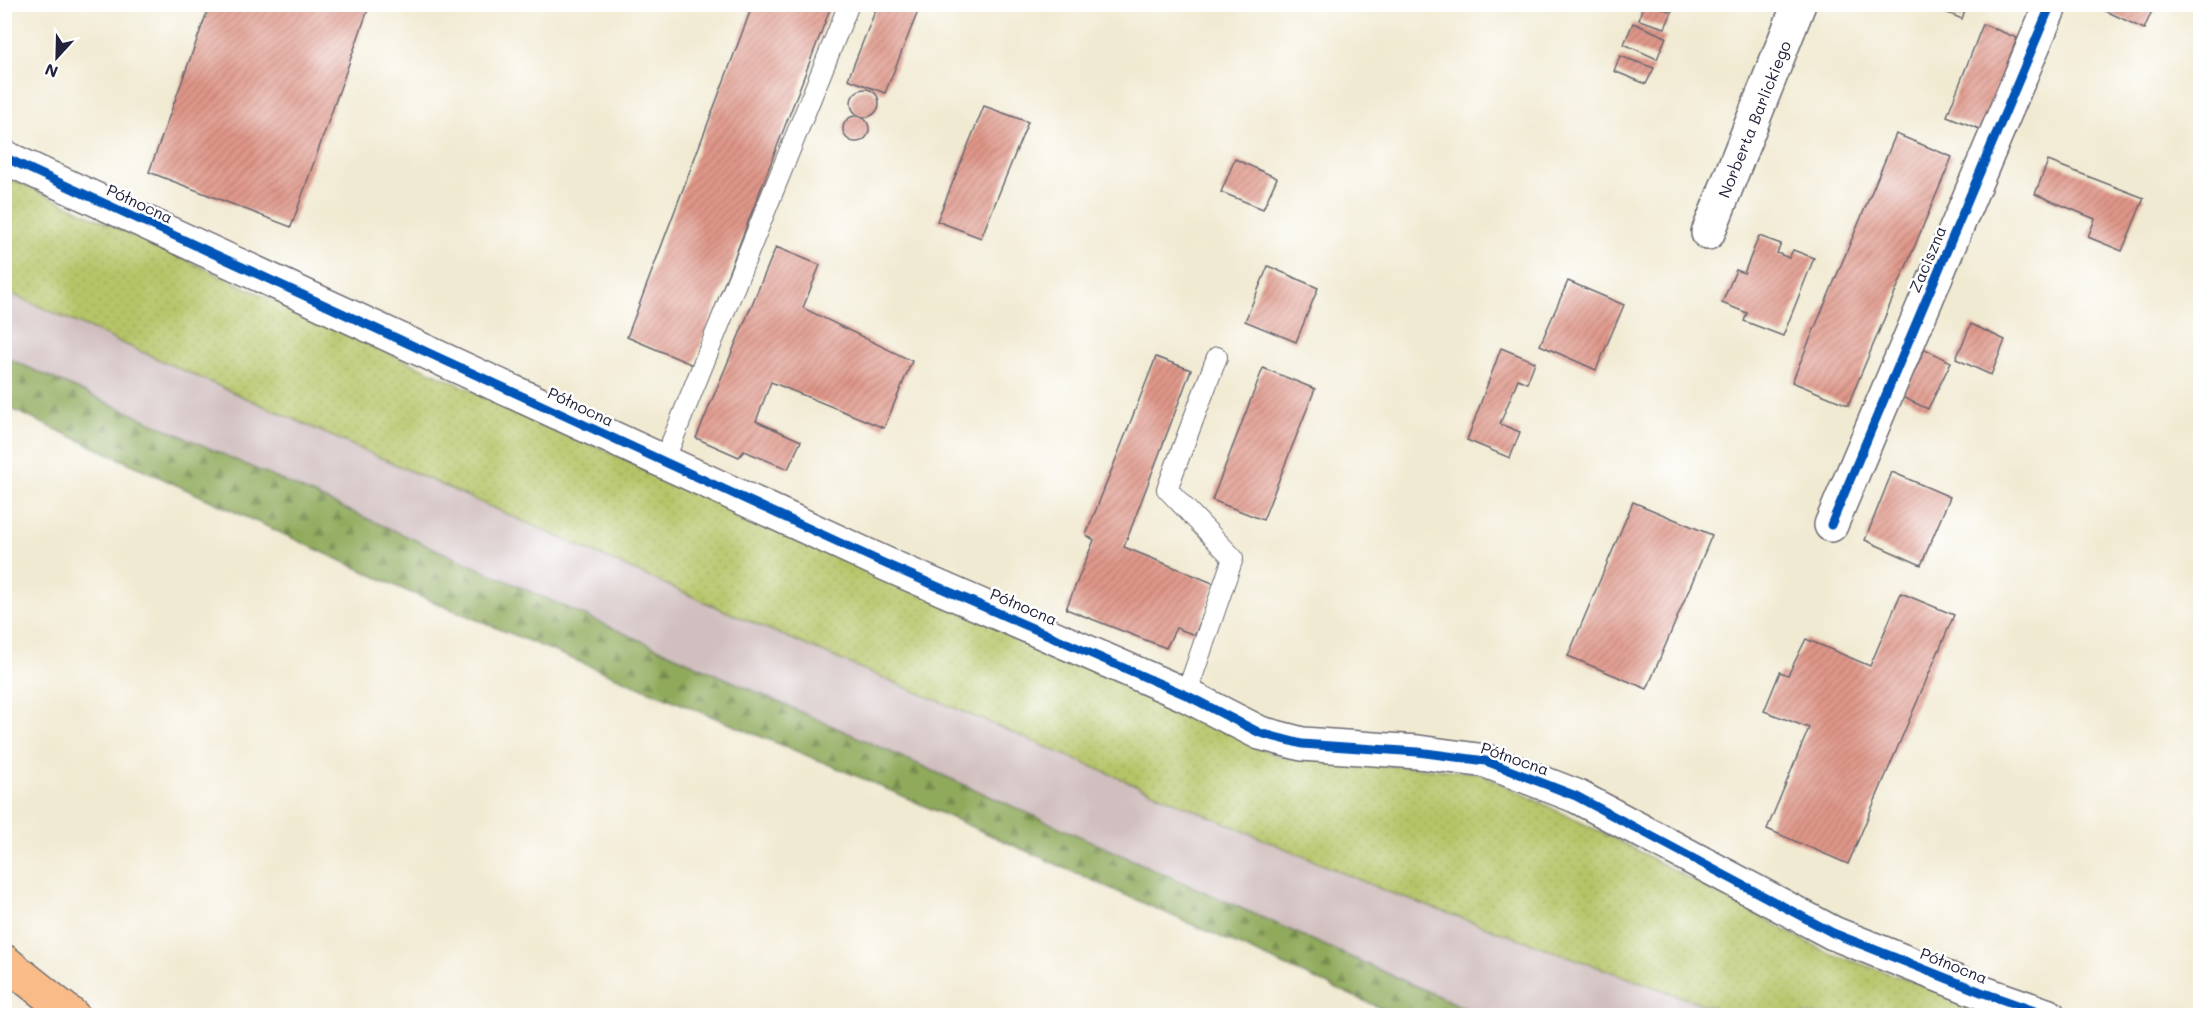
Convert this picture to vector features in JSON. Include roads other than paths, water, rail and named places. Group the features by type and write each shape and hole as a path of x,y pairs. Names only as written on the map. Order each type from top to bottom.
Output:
{"main road":[{"path":"4,961 73,1016"}],"street":[{"name":"Norberta Barlickiego","path":"1708,233 1799,4"},
{"name":"Zaciszna","path":"1832,525 2051,4"},
{"name":"Północna","path":"4,157 888,564 1186,695 1260,733 1302,744 1418,752 1486,761 1576,796 1833,933 1981,992 2049,1016"}],"lane":[{"path":"664,461 849,4"},
{"path":"1186,695 1233,558 1167,489 1217,357"}]}
